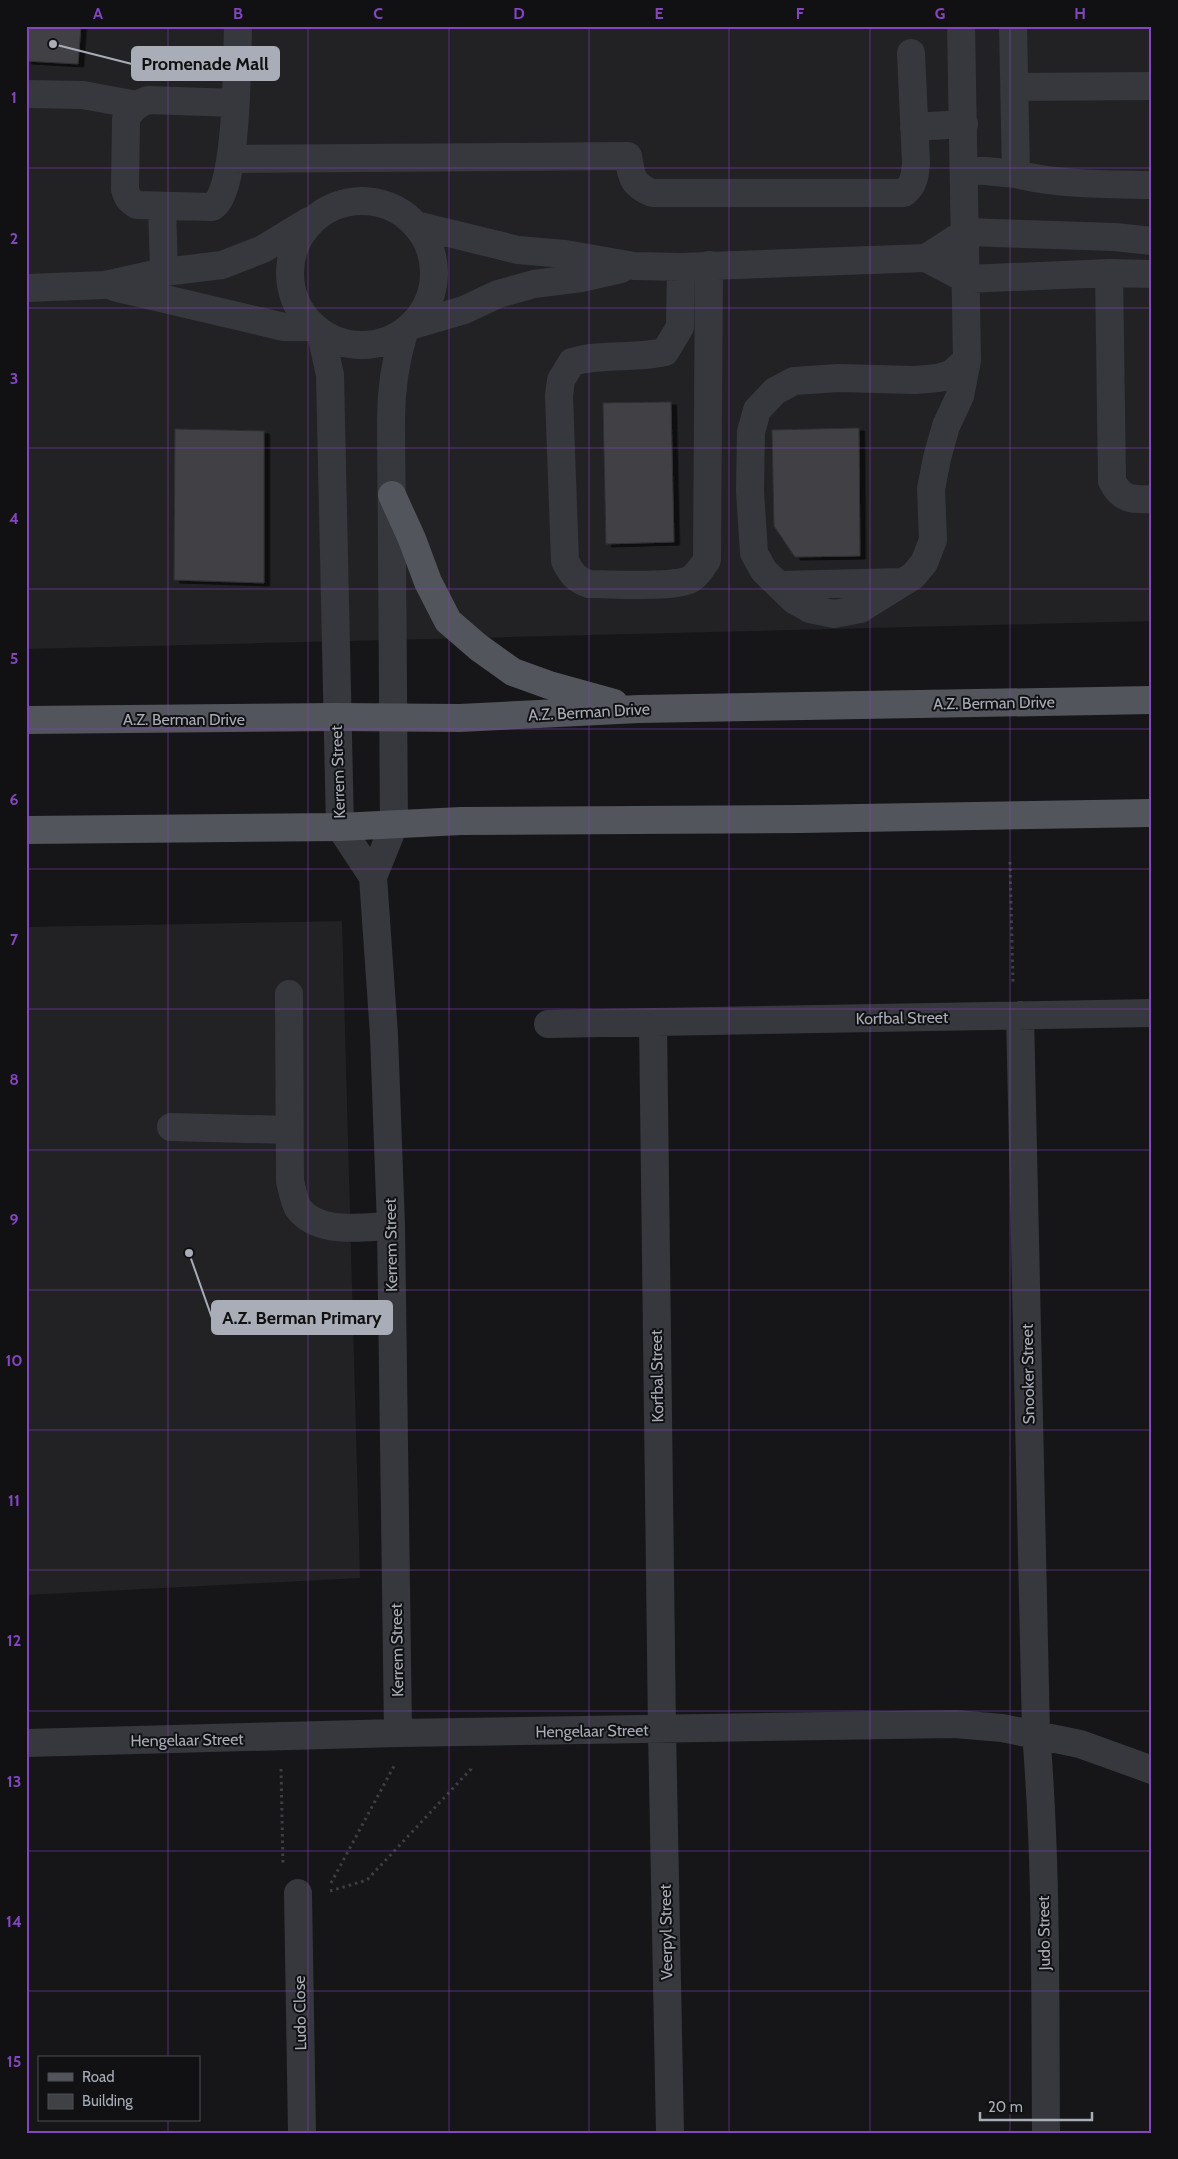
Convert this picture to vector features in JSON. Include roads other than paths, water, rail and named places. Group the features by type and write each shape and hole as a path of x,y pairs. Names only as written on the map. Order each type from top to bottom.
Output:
{"main road":[{"path":"392,495 412,539 428,582 448,621 478,647 513,672 549,685 638,709"},
{"name":"A.Z. Berman Drive","path":"26,720 336,717 460,718 638,709 1152,700"},
{"path":"26,830 340,827 460,821 801,819 1152,813"}],"street":[{"path":"137,104 126,119 125,189 127,196 137,205 212,207 217,205 226,186 231,158 238,26"},
{"path":"961,26 967,360 960,396 946,426 931,489 933,540 924,563 913,576 860,609 834,614 810,609 794,600 764,571 754,552 750,491 751,432 757,410 775,391 794,381 838,378 915,380 938,378 951,374 967,360"},
{"path":"1013,26 1016,174"},
{"path":"231,158 628,156 632,177 639,187 652,193 904,194 911,187 915,178 911,53"},
{"path":"1015,87 1152,86"},
{"path":"26,94 83,95 137,104 148,100 235,102"},
{"path":"914,126 964,124"},
{"path":"964,169 1016,174 1058,181 1152,185"},
{"path":"26,288 105,285 164,272 222,265 263,249 338,205 359,201 373,202 399,211 416,224 428,243 434,265 433,286 426,307 408,329"},
{"path":"162,206 164,272"},
{"path":"319,215 301,234 291,257 290,282 297,307 317,330 341,343 363,346 385,342 408,329 444,317 498,294 534,284 581,278 634,266"},
{"path":"416,224 518,250 565,254 634,266 681,267 926,258 966,279 1109,273 1152,274"},
{"path":"926,258 966,232 1152,241"},
{"path":"681,267 680,328 664,352 647,356 584,359 572,362 562,380 559,396 565,561 571,573 579,581 589,584 675,584 690,579 700,571 706,560 709,265"},
{"path":"1109,273 1112,481 1122,496 1132,500 1152,499"},
{"path":"105,285 284,327 317,330"},
{"name":"Kerrem Street","path":"398,1746 391,1226 384,1035 373,877 394,825 392,388 396,361 408,329"},
{"name":"Kerrem Street","path":"317,330 330,375 336,717 340,827 373,877"},
{"path":"289,994 290,1181 297,1206 312,1221 331,1227 391,1226"},
{"name":"Korfbal Street","path":"548,1024 1152,1013"},
{"name":"Snooker Street","path":"1020,1015 1036,1733"},
{"name":"Korfbal Street","path":"653,1022 662,1730"},
{"path":"171,1127 289,1130"},
{"name":"Hengelaar Street","path":"26,1743 398,1746 473,1733 955,1724 1036,1733 1080,1744 1152,1770"},
{"name":"Veerpyl Street","path":"662,1730 670,2133"},
{"name":"Judo Street","path":"1036,1733 1042,1807 1046,2133"},
{"name":"Ludo Close","path":"298,1893 302,2133"}],"place":[{"name":"Promenade Mall","path":"53,44"},
{"name":"A.Z. Berman Primary","path":"189,1253"}]}
